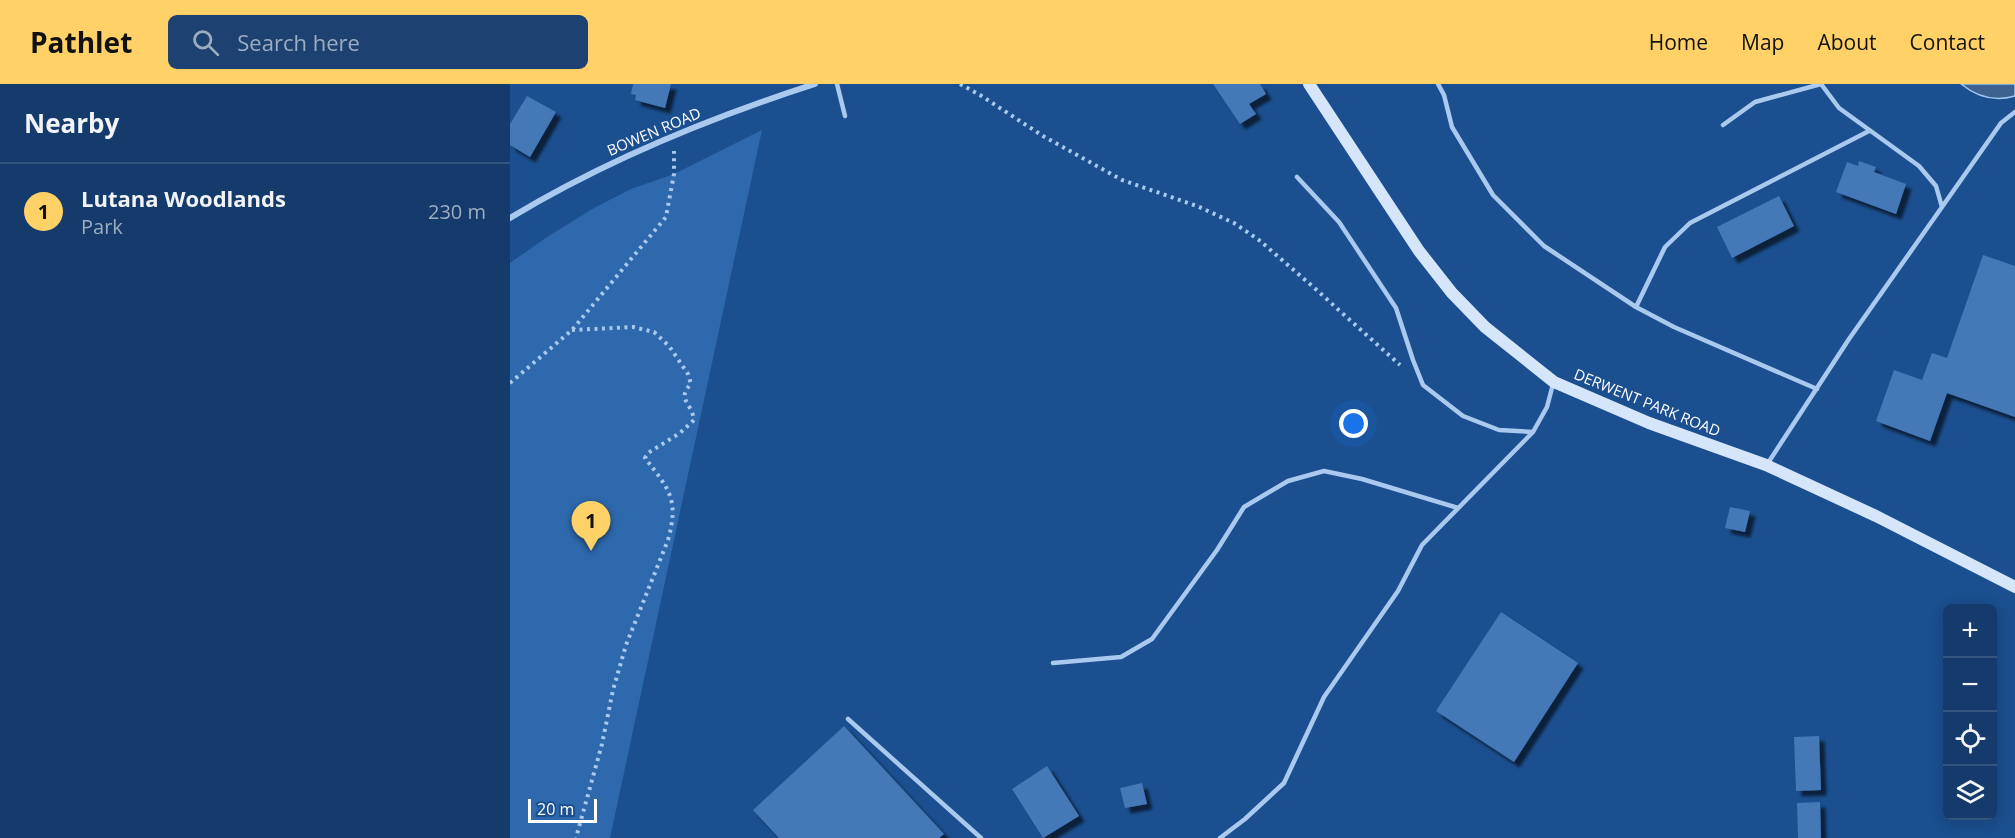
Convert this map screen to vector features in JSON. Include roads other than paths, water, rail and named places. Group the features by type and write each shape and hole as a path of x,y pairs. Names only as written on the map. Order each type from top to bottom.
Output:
{"street":[{"name":"BOWEN ROAD","path":"510,218 559,189 674,135 815,84"},
{"name":"DERWENT PARK ROAD","path":"1309,84 1419,251 1452,293 1485,327 1554,382 1649,423 1766,465 1876,516 2015,587"}],"lane":[{"path":"837,84 845,116"},
{"path":"1438,84 1444,95 1452,127 1493,195 1544,246 1636,307 1674,327 1817,388"},
{"path":"1723,125 1755,102 1821,84 1839,108 1919,166 1935,186 1942,207"},
{"path":"1766,465 1849,339 2001,123 2015,112"},
{"path":"1636,307 1665,247 1690,224 1869,131"},
{"path":"1297,177 1339,222 1396,308 1423,385 1464,416 1499,430 1533,432"},
{"path":"1220,838 1245,819 1284,783 1324,697 1398,591 1422,545 1533,432 1547,407 1554,382"},
{"path":"1053,663 1121,657 1152,639 1217,550 1244,507 1288,481 1324,471 1362,479 1458,508"},
{"path":"848,719 981,838"}],"place":[{"name":"Lutana Woodlands","path":"591,551"}]}
